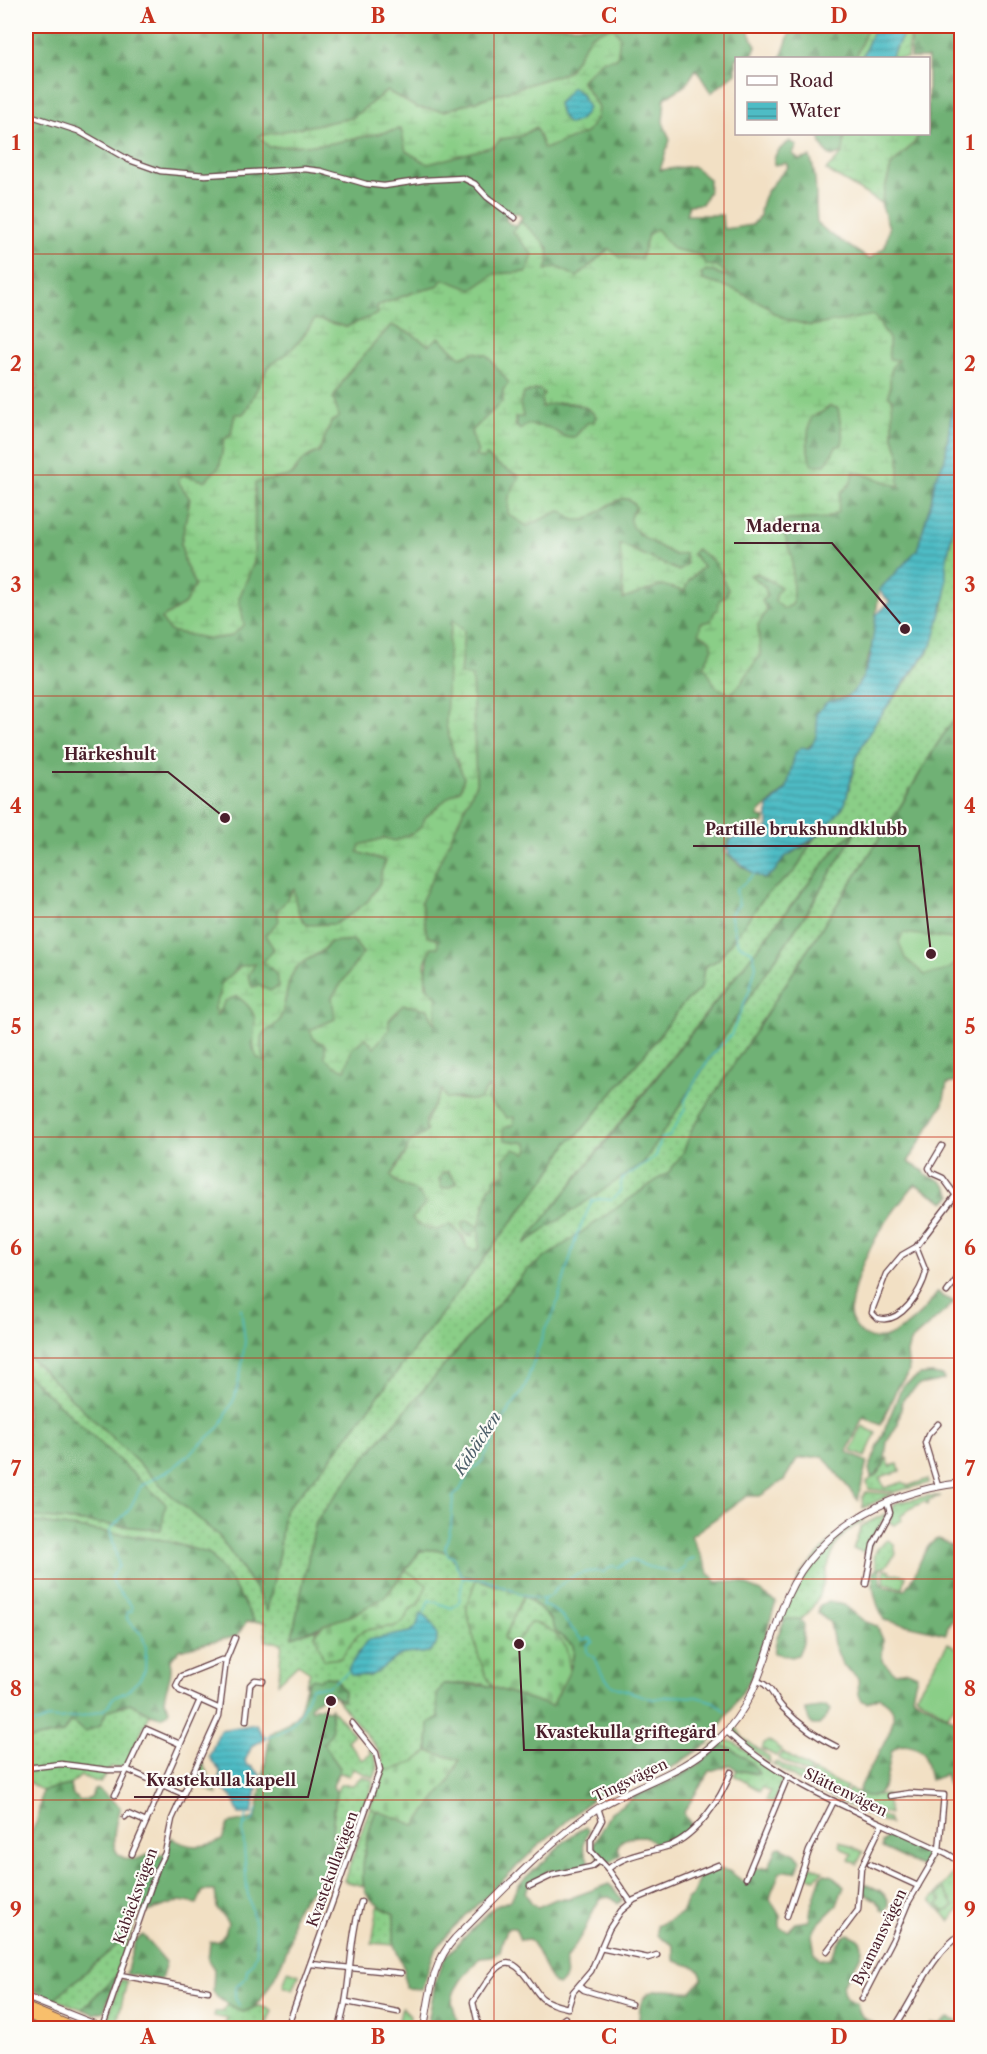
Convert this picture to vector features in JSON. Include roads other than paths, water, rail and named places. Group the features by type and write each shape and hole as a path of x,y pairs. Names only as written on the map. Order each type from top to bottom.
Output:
{"highway":[{"path":"26,2007 76,2028"},
{"path":"26,2014 59,2028"}],"street":[{"path":"26,114 78,131 129,160 160,171 205,175 304,169 384,186 424,180 464,178 475,184 515,218"},
{"path":"942,1146 929,1168 932,1173 943,1178 962,1204"},
{"path":"916,1247 926,1272 920,1291 901,1311 888,1318 877,1318 873,1315 873,1308 886,1274 902,1255 916,1247 962,1187"},
{"path":"946,1292 962,1272"},
{"path":"938,1424 928,1435 925,1443 938,1486"},
{"name":"Tingsvägen","path":"424,2028 434,1973 448,1945 556,1840 598,1808 689,1763 727,1732 745,1707 758,1681 783,1606 802,1569 822,1545 841,1528 887,1502 938,1486 962,1483"},
{"path":"866,1584 873,1545 890,1513 887,1502"},
{"name":"Kåbäcksvägen","path":"103,2028 157,1869 165,1852 169,1827 216,1722 220,1709 226,1660 235,1638"},
{"path":"220,1709 177,1689 176,1686 181,1676 226,1660"},
{"path":"246,1721 250,1685 255,1680 263,1681"},
{"path":"758,1681 768,1686 794,1718 837,1747"},
{"path":"132,1854 200,1700"},
{"name":"Kvastekullavägen","path":"287,2028 380,1770 376,1753 352,1724"},
{"path":"115,1795 146,1729 180,1744"},
{"name":"Slättenvägen","path":"727,1732 757,1757 788,1776 962,1863"},
{"path":"26,1768 61,1764 128,1770 183,1794"},
{"path":"608,1869 625,1858 669,1846 694,1830 707,1814 731,1772"},
{"path":"746,1878 788,1776"},
{"path":"890,1796 910,1792 944,1795 939,1850"},
{"path":"788,1916 809,1851 834,1801"},
{"path":"598,1808 602,1820 591,1840 590,1847 631,1902"},
{"path":"125,1816 128,1814 146,1822"},
{"path":"827,1951 858,1910 861,1868 882,1824"},
{"name":"Byamansvägen","path":"862,1999 918,1886 939,1850"},
{"path":"531,1886 553,1875 591,1867 599,1861"},
{"name":"Byamansvägen","path":"870,1864 918,1886"},
{"path":"479,2028 473,2002 495,1971 502,1965 511,1964 517,1967 544,2000 568,2008 571,1995 590,1974 600,1948 617,1916 631,1902 718,1865"},
{"path":"339,2028 347,2002 352,1947 361,1902"},
{"path":"898,2022 937,1958 947,1946 961,1936"},
{"path":"600,1948 648,1958 657,1955"},
{"path":"311,1964 401,1973"},
{"path":"120,1975 208,1991"},
{"path":"579,1986 584,1990 631,2004"},
{"path":"26,1997 103,2028"},
{"path":"347,2002 398,2012"},
{"path":"552,2028 565,2018"}],"water":[{"path":"875,26 908,26 891,57 862,57"},
{"path":"572,87 581,94 588,108 580,119 568,124 561,115 558,104"},
{"path":"961,364 961,511 956,512 946,564 946,593 933,643 875,723 857,755 845,804 822,833 785,857 774,872 764,879 729,854 730,840 753,828 761,832 768,827 768,807 787,788 795,753 802,747 809,749 816,737 816,714 827,702 845,698 854,691 863,677 870,659 876,615 890,602 879,590 917,550 935,480 945,459 957,374"},
{"path":"421,1613 430,1620 436,1630 437,1642 430,1651 401,1655 370,1676 351,1675 348,1669 368,1640 410,1632 416,1627"},
{"path":"256,1724 265,1739 252,1746 245,1761 260,1774 252,1814 239,1814 232,1797 220,1787 220,1771 209,1757 220,1730"}],"waterway":[{"path":"614,1198 620,1191 622,1179 656,1156 661,1139 670,1136 685,1109 685,1100 698,1076 711,1056 731,1035 750,989 756,965 752,951 738,944 730,914 739,905 736,890 754,874"},
{"name":"Kåbäcken","path":"424,1614 429,1600 452,1608 459,1603 463,1577 454,1557 448,1555 445,1549 451,1526 453,1497 460,1490 468,1474 482,1461 504,1417 524,1389 546,1327 554,1313 577,1235 592,1201 612,1200"},
{"path":"26,1723 38,1723 49,1718 60,1719 87,1715 106,1709 113,1698 126,1692 139,1680 145,1670 146,1648 142,1635 127,1619 127,1612 132,1611 131,1604 120,1594 111,1577 119,1566 110,1530 129,1510 141,1486 173,1468 220,1427 235,1397 241,1371 245,1341 241,1308"},
{"path":"463,1577 483,1579 543,1599 573,1577 591,1572 604,1572 612,1566 618,1567 631,1560 649,1567 678,1573 685,1568 686,1561 694,1558"},
{"path":"544,1599 542,1606 559,1614 582,1640 590,1638 593,1642 587,1645 587,1653 595,1658 602,1674 612,1686 653,1699 670,1696 698,1697 714,1702 726,1712"},
{"path":"265,1738 283,1731 296,1719 305,1705 311,1687 327,1687 349,1672"},
{"path":"244,1826 253,1820 257,1809"},
{"path":"239,2005 235,1998 235,1988 246,1977 247,1969 257,1952 255,1925 247,1890 243,1831 246,1814"}],"place":[{"name":"Maderna","path":"905,629"},
{"name":"Härkeshult","path":"225,818"},
{"name":"Partille brukshundklubb","path":"931,954"},
{"name":"Kvastekulla griftegård","path":"519,1644"},
{"name":"Kvastekulla kapell","path":"331,1701"}]}
